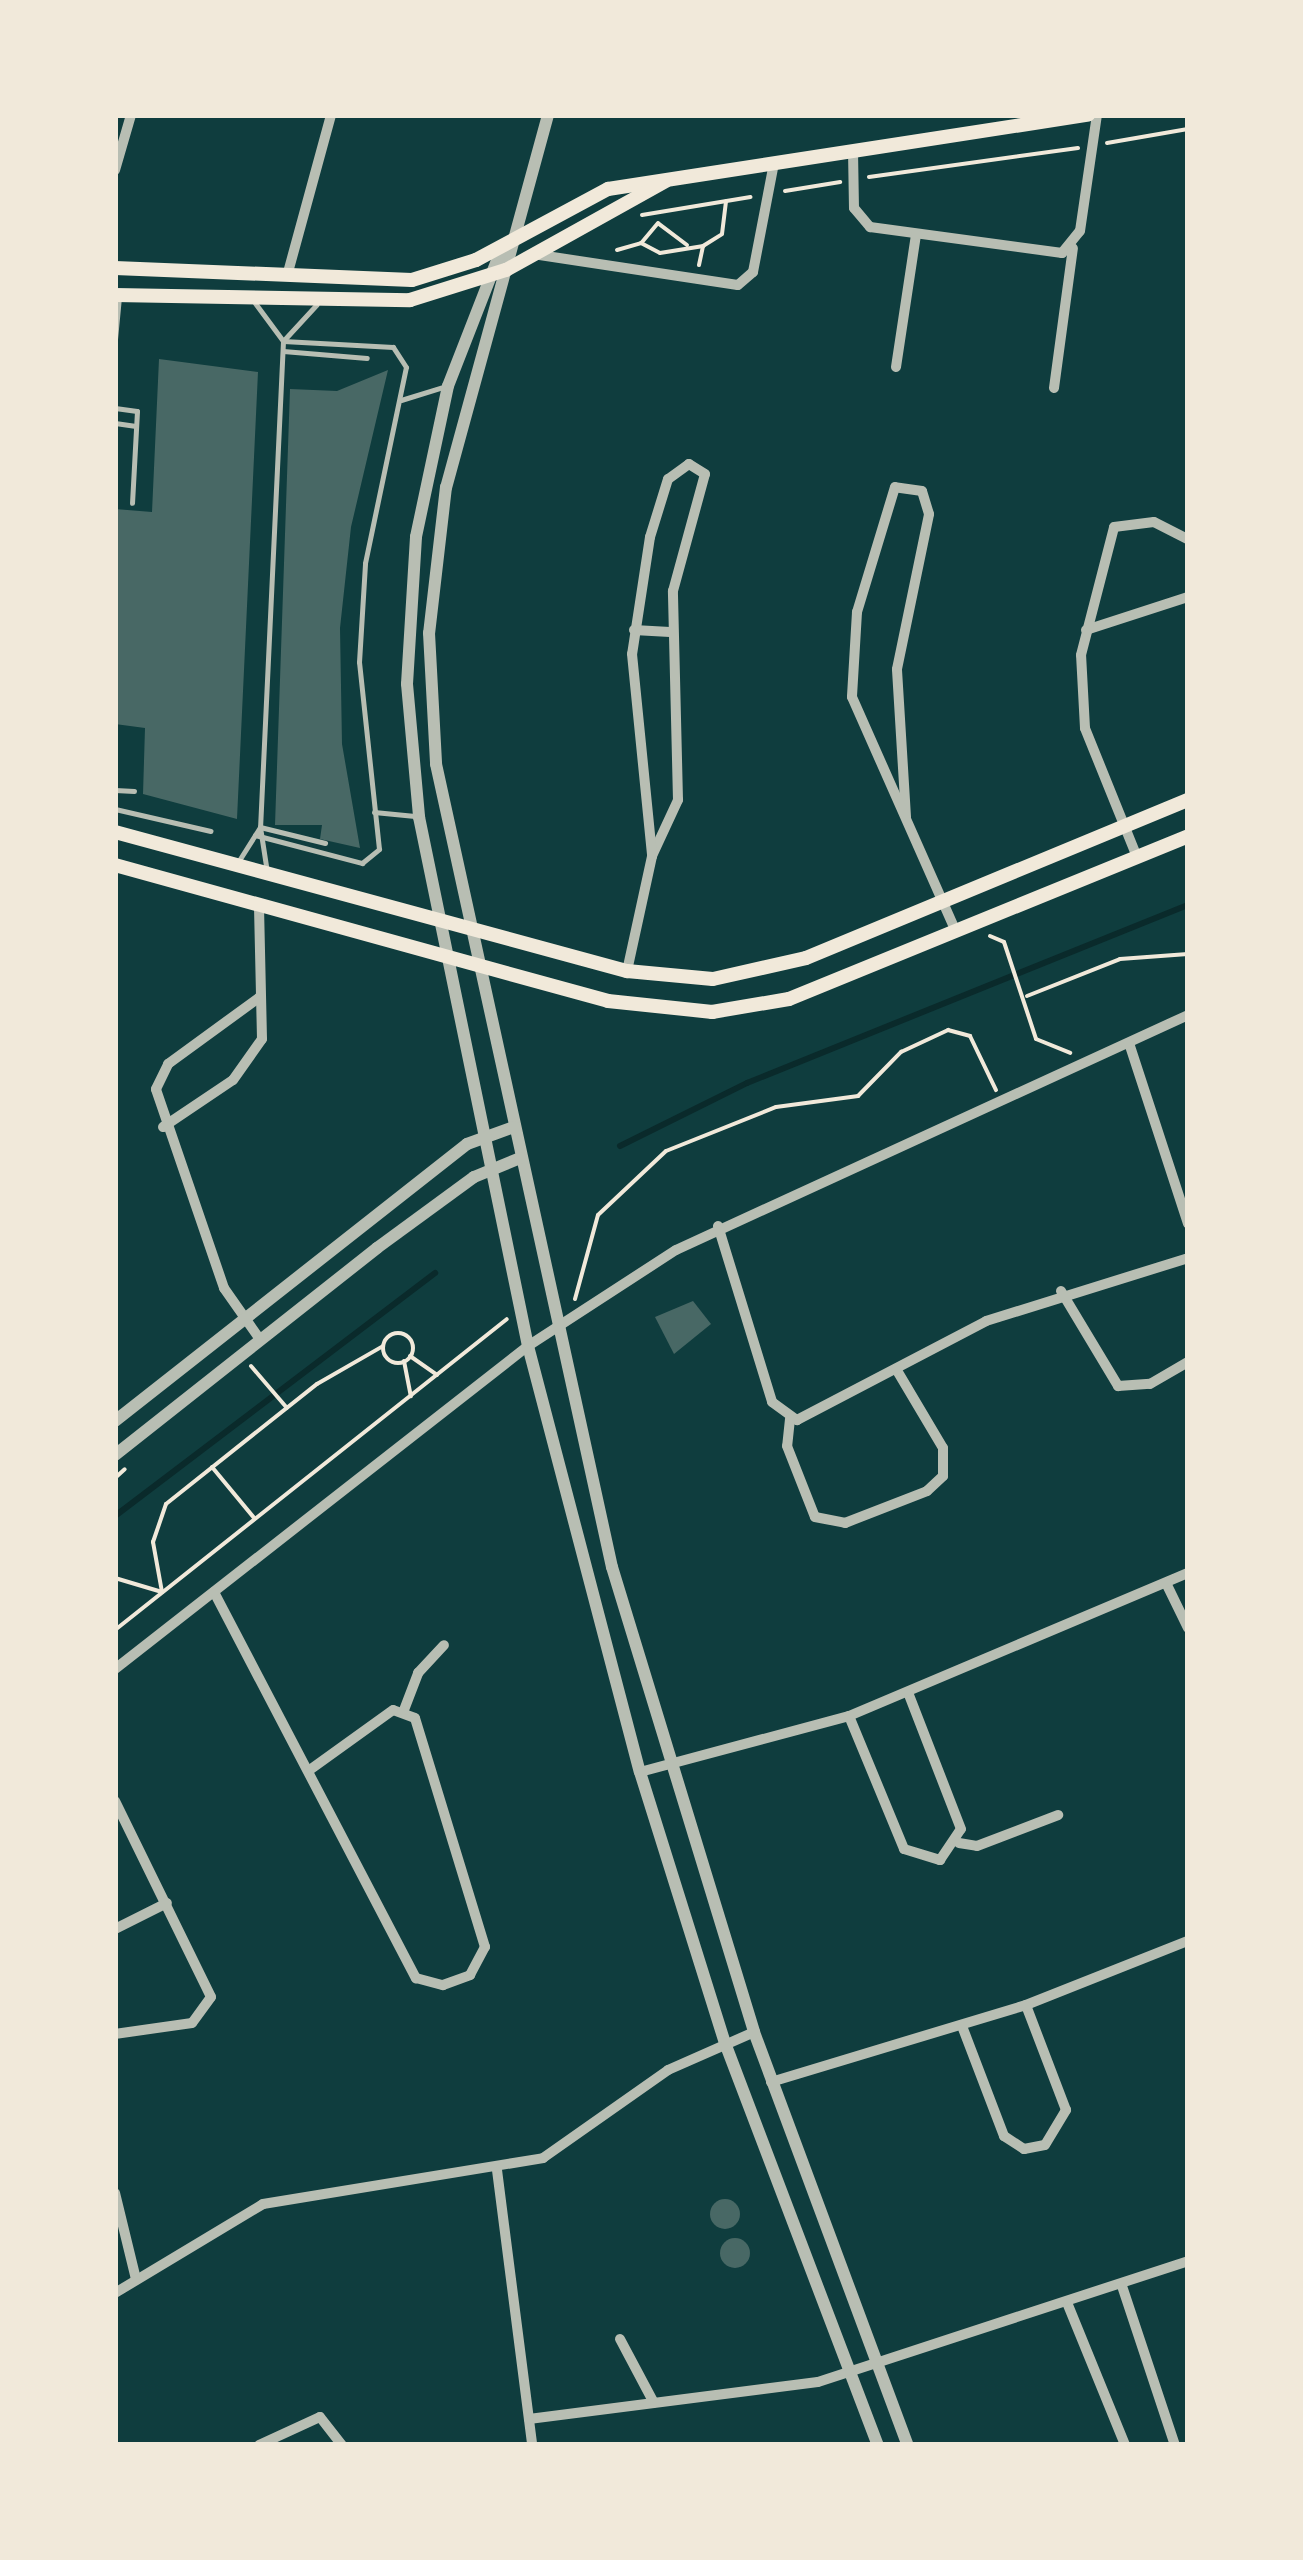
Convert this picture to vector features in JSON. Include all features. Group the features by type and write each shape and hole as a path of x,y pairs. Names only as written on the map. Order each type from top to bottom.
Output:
{"main road":[{"path":"115,268 412,280 508,242 589,195 1088,115"},
{"path":"117,295 255,303 410,300 506,270 666,180"},
{"path":"115,832 627,972 684,980 764,972 1188,800"},
{"path":"115,865 634,1007 712,1012 789,999 1188,836"}],"street":[{"path":"115,170 130,115"},
{"path":"287,276 331,115"},
{"path":"548,115 518,218 484,280 448,386 410,588 419,816 528,1346 640,1772 725,2043 878,2445"},
{"path":"1054,388 1073,248 1097,115"},
{"path":"852,151 860,219 916,234 1049,254 1073,248"},
{"path":"533,254 738,285 753,272 774,164"},
{"path":"896,368 916,234"},
{"path":"508,242 506,270 446,486 430,633 436,764 474,930 554,1327 668,1765 770,2082 908,2445"},
{"path":"627,972 652,856 678,800 670,632 705,474 689,464 668,478 634,630 633,719 652,856"},
{"path":"906,817 897,669 928,514 922,490 895,487 857,612 852,698 956,932"},
{"path":"1137,857 1085,728 1086,630 1114,527 1154,522 1188,538"},
{"path":"1086,630 1188,597"},
{"path":"634,630 670,632"},
{"path":"163,1127 251,1058 262,1040 259,905"},
{"path":"259,1338 242,1320 163,1127 156,1089 168,1064 260,996"},
{"path":"115,1669 570,1316 718,1226 1188,1015"},
{"path":"1129,1043 1188,1224"},
{"path":"115,1421 484,1134 514,1127"},
{"path":"115,1455 259,1338 492,1167 520,1158"},
{"path":"718,1226 772,1402 790,1419"},
{"path":"790,1419 818,1415 896,1369 1061,1291 1188,1258"},
{"path":"1061,1291 1118,1386 1150,1384 1188,1362"},
{"path":"790,1419 787,1446 815,1517 845,1523 927,1492 942,1476 943,1448 896,1369"},
{"path":"640,1772 849,1716 909,1694 1188,1573"},
{"path":"1168,1584 1188,1628"},
{"path":"214,1592 311,1769 416,1978 462,1980 485,1947 418,1724 404,1710"},
{"path":"311,1769 404,1710 418,1673 444,1644"},
{"path":"909,1694 959,1843"},
{"path":"849,1716 904,1849 928,1864 959,1843 977,1846 1058,1815"},
{"path":"115,1801 208,1984 210,2006 192,2023 115,2034"},
{"path":"115,1928 167,1902"},
{"path":"770,2082 1026,2005 1188,1941"},
{"path":"962,2026 1004,2136 1024,2149 1045,2145 1066,2110 1026,2005"},
{"path":"115,2293 263,2204 497,2170 564,2148 644,2084 754,2032"},
{"path":"497,2170 532,2445"},
{"path":"115,2193 136,2279"},
{"path":"529,2419 850,2372 1068,2305 1188,2261"},
{"path":"1122,2286 1175,2445"},
{"path":"1068,2305 1125,2445"},
{"path":"620,2339 654,2403"},
{"path":"259,2445 320,2417 342,2445"}],"lane":[{"path":"115,339 117,295"},
{"path":"255,303 283,341 260,827 268,875"},
{"path":"283,341 317,304"},
{"path":"255,835 370,863 379,849 362,742 362,602 406,367 393,347 283,341"},
{"path":"283,351 367,358"},
{"path":"401,400 448,386"},
{"path":"115,408 136,411 132,503"},
{"path":"115,423 136,426"},
{"path":"115,790 134,792"},
{"path":"115,808 210,831"},
{"path":"374,812 419,816"},
{"path":"235,866 260,827"},
{"path":"260,827 325,843"}],"path":[{"path":"630,218 855,179 1188,129"},
{"path":"662,211 658,223 641,243 672,254 722,234 726,201"},
{"path":"658,223 687,245"},
{"path":"1027,996 1120,959 1188,954"},
{"path":"1013,962 1027,996 1036,1039 1068,1049 1077,1067"},
{"path":"570,1316 598,1216 666,1151 776,1107 858,1096 901,1052 948,1030 970,1036 1000,1099"},
{"path":"115,1630 512,1316"},
{"path":"162,1592 153,1542 166,1504 287,1408 404,1334 410,1356 438,1375"},
{"path":"384,1346 388,1359 404,1362"},
{"path":"404,1362 410,1356"},
{"path":"404,1362 411,1396"},
{"path":"250,1364 287,1408"},
{"path":"212,1467 256,1519"},
{"path":"115,1578 162,1592"}],"building":[{"path":"159,359 258,372 237,819 143,794 145,728 115,724 115,509 152,512"},
{"path":"388,370 351,527 340,628 342,744 360,848 320,839 322,825 275,825 290,389 337,391"},
{"path":"693,1301 711,1324 674,1354 655,1317"},
{"path":"725,2199 736,2203 740,2214 736,2225 725,2229 714,2225 710,2214 714,2203"},
{"path":"735,2238 746,2242 750,2253 746,2264 735,2268 724,2264 720,2253 724,2242"}],"waterway":[{"path":"620,1146 747,1083 1188,905"},
{"path":"115,1516 435,1273"}]}
